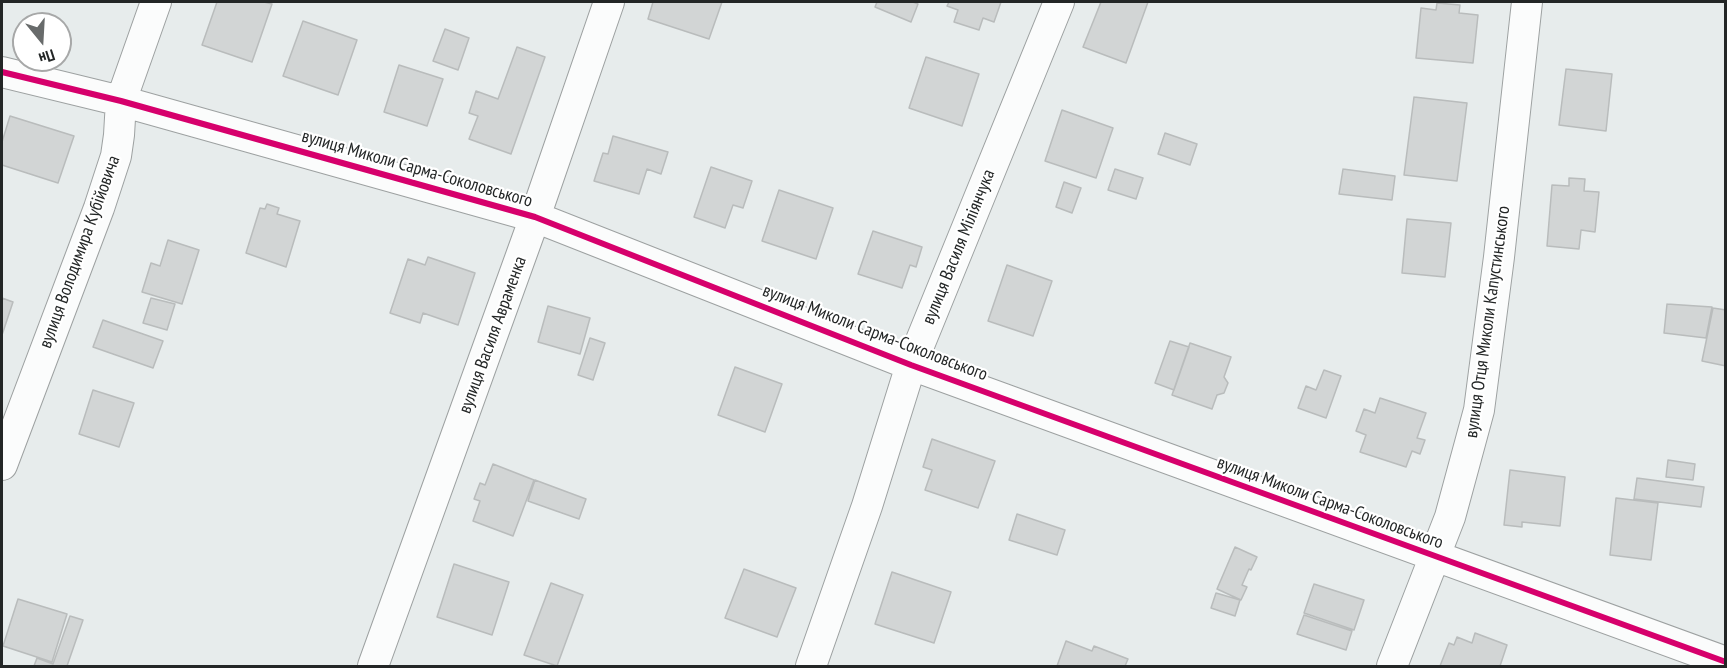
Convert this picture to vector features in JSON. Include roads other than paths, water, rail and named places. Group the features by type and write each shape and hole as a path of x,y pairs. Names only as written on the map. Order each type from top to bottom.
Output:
{"street":[{"name":"вулиця Володимира Кубійовича","path":"2,465 99,208 116,156 121,101 156,2"},
{"name":"вулиця Василя Авраменка","path":"373,666 535,217 609,2"},
{"name":"вулиця Василя Міліянчука","path":"811,666 867,506 911,365 1059,2"},
{"name":"вулиця Отця Миколи Капустинського","path":"1392,666 1450,517 1479,410 1499,257 1527,2"},
{"name":"вулиця Миколи Сарма-Соколовського","path":"2,72 121,101 535,217 911,365 1725,663"}]}
